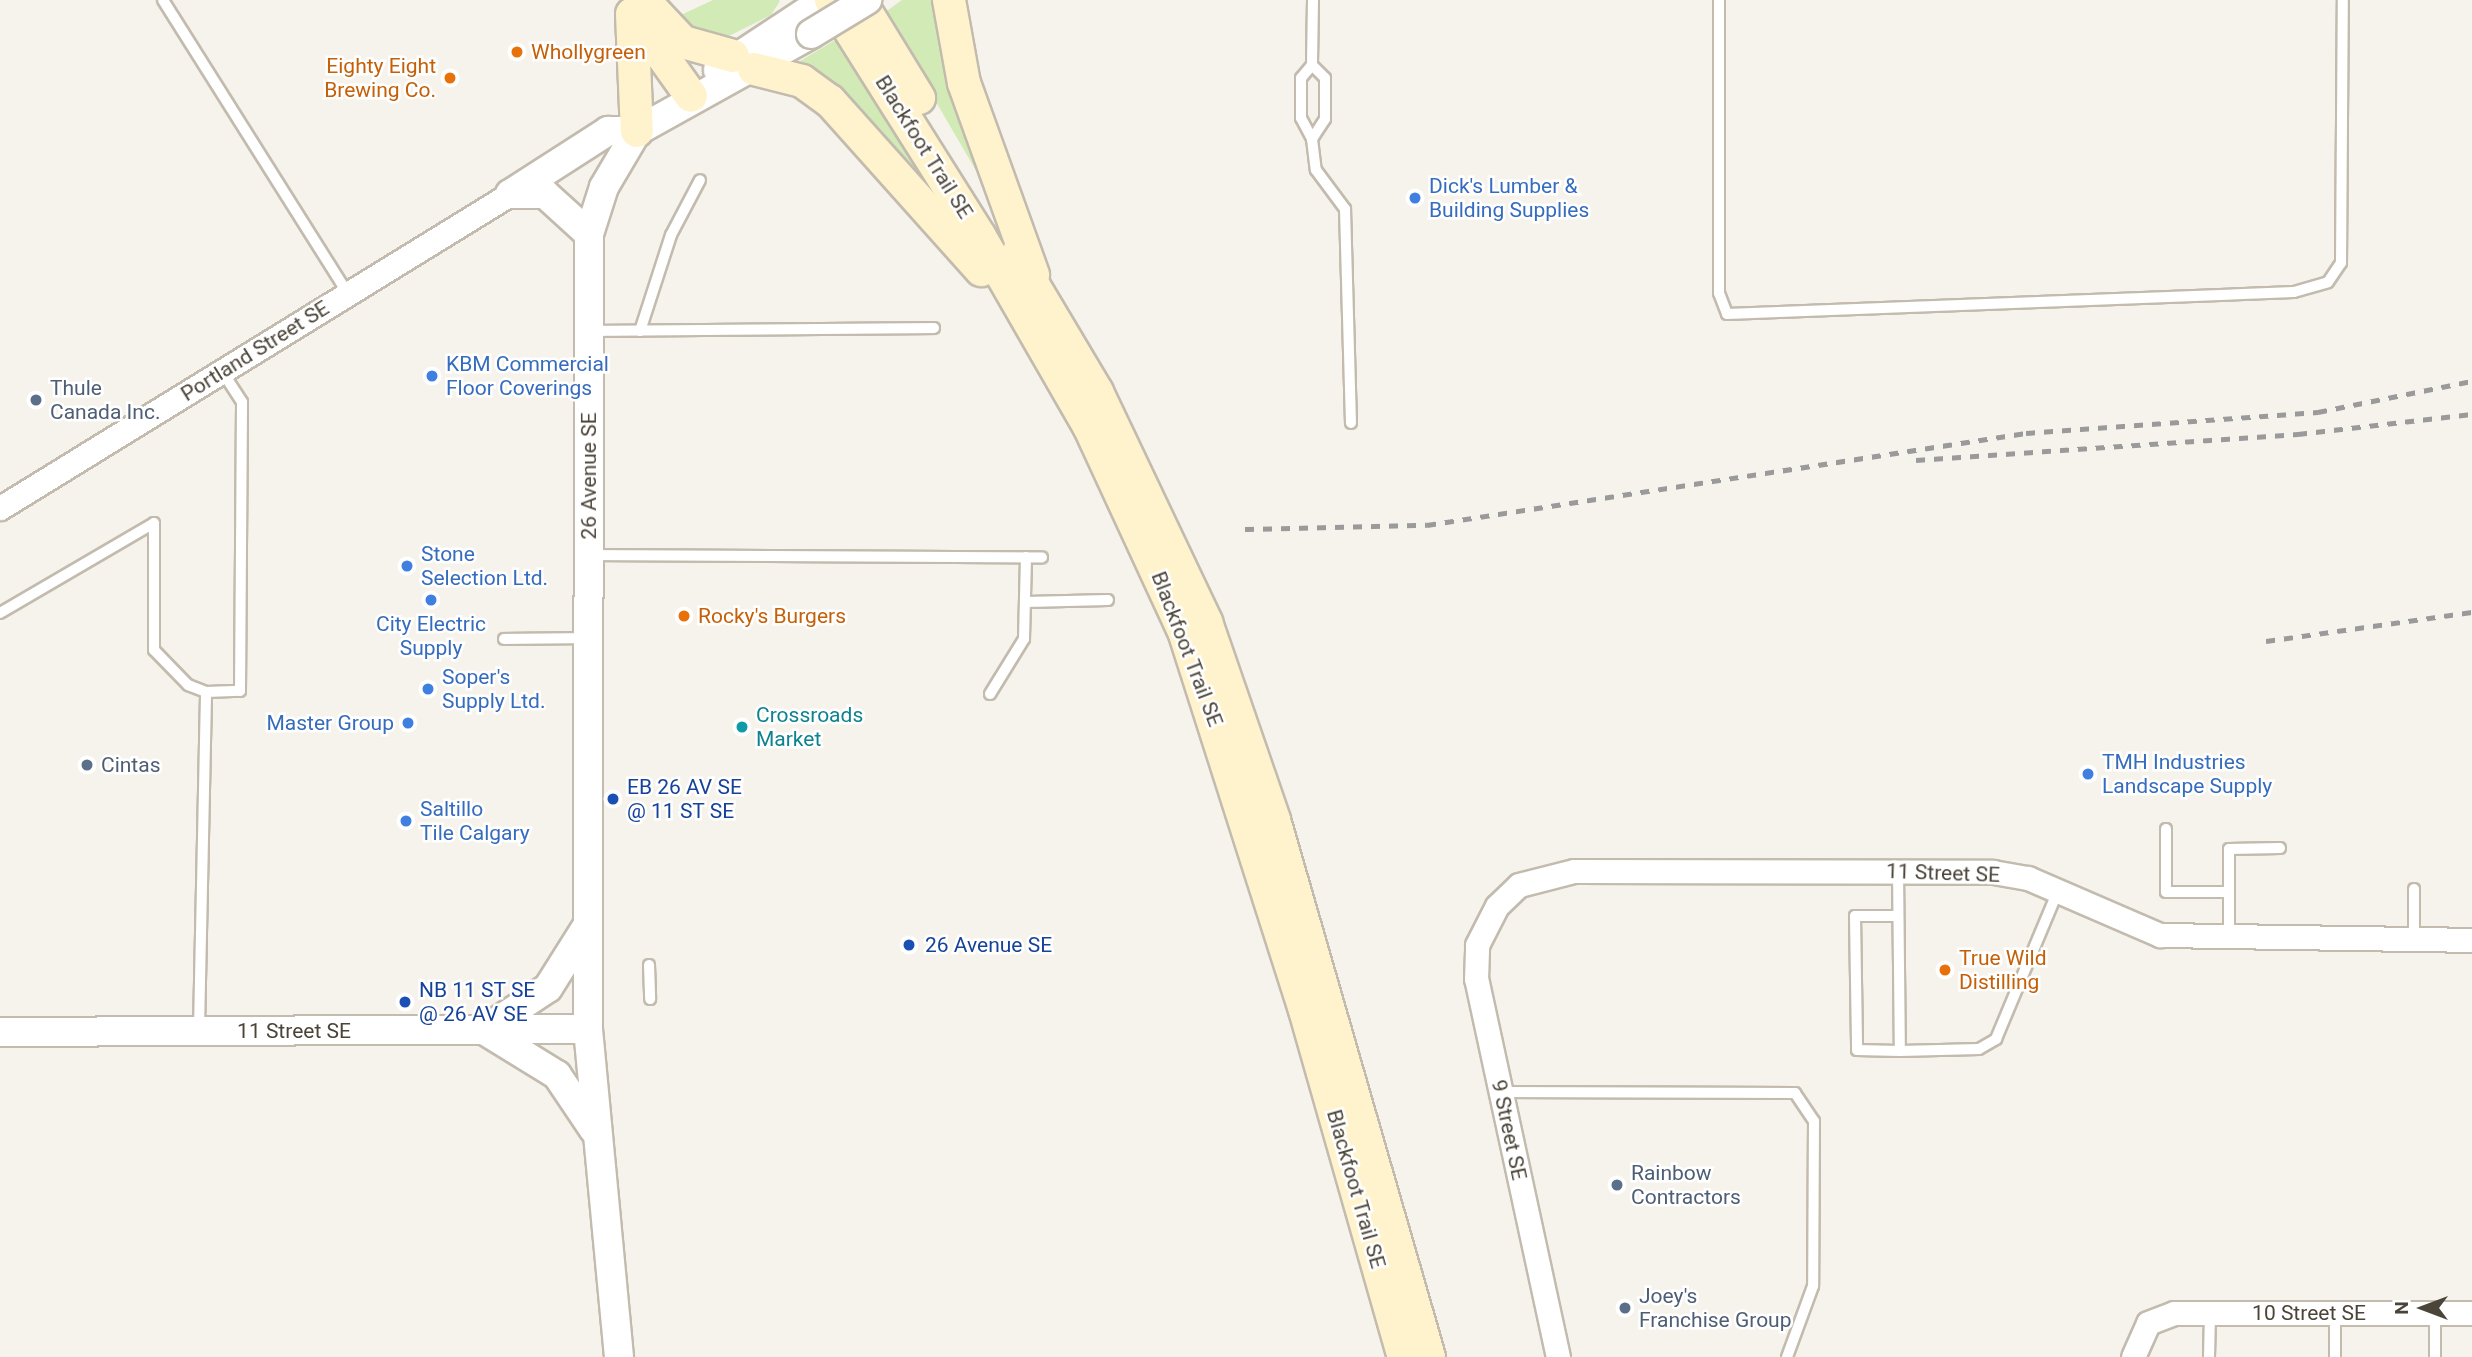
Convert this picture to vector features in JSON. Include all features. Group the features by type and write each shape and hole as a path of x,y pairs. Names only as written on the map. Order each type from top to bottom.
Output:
{"main road":[{"name":"Blackfoot Trail SE","path":"831,0 1029,300 1097,392 1206,622 1275,820 1429,1357"},
{"name":"Blackfoot Trail SE","path":"859,0 1029,300 1129,504 1184,631 1297,983 1404,1357"},
{"path":"949,0 964,83 1029,300"},
{"path":"634,5 683,42 802,82 830,101 1029,300"},
{"path":"634,5 691,96"},
{"path":"634,5 637,131"}],"street":[{"path":"806,25 824,0"},
{"path":"806,25 867,0"},
{"name":"26 Avenue SE","path":"619,1357 587,1029 589,234 604,187 637,131 806,25"},
{"path":"510,194 608,131 637,131"},
{"name":"Portland Street SE","path":"0,508 510,194"},
{"path":"510,194 545,194 589,234"},
{"name":"11 Street SE","path":"1497,906 1519,885 1574,872 1993,873 2028,878 2160,935 2229,940 2472,940"},
{"name":"9 Street SE","path":"1497,906 1477,945 1476,979 1558,1357"},
{"path":"587,926 548,988 484,1030 557,1075 596,1132"},
{"name":"11 Street SE","path":"0,1032 587,1029"},
{"name":"10 Street SE","path":"2133,1357 2148,1324 2174,1313 2472,1312"}],"lane":[{"path":"163,0 348,293"},
{"path":"1313,0 1312,65 1301,78 1301,108 1312,139 1316,170 1345,209 1351,423"},
{"path":"1718,0 1719,293 1727,314 2294,292 2328,282 2341,263 2343,0"},
{"path":"1312,65 1325,78 1325,119 1312,139"},
{"path":"640,331 671,235 701,180"},
{"path":"588,331 934,328"},
{"path":"0,613 154,523 154,650 188,685 206,692 240,691 242,402 222,371"},
{"path":"589,555 1042,557"},
{"path":"990,694 1024,639 1026,557"},
{"path":"1026,602 1108,600"},
{"path":"504,639 588,638"},
{"path":"199,1032 206,692"},
{"path":"2166,829 2166,892 2229,892"},
{"path":"2229,940 2229,849 2280,848"},
{"path":"1898,871 1900,1051"},
{"path":"2414,889 2414,940"},
{"path":"1898,916 1855,916 1857,1050 1979,1049 1996,1039 2057,892"},
{"path":"649,965 650,999"},
{"path":"1500,1092 1795,1093 1814,1121 1813,1286 1787,1357"},
{"path":"2335,1312 2335,1357"},
{"path":"2435,1312 2435,1357"},
{"path":"2209,1357 2210,1313"}],"green space":[{"path":"713,0 780,1 771,15 725,38 670,20"},
{"path":"902,0 935,0 937,28 988,191 884,13"},
{"path":"837,39 869,91 876,90 951,213 790,67"}],"railway":[{"path":"1245,529 1427,525 2026,433 2318,412 2472,381"},
{"path":"1916,460 2298,434 2472,414"},
{"path":"2266,641 2472,612"}],"place":[{"name":"Whollygreen","path":"517,52"},
{"name":"Eighty Eight Brewing Co.","path":"450,78"},
{"name":"Dick's Lumber & Building Supplies","path":"1415,198"},
{"name":"KBM Commercial Floor Coverings","path":"432,376"},
{"name":"Thule Canada Inc.","path":"36,400"},
{"name":"Stone Selection Ltd.","path":"407,566"},
{"name":"City Electric Supply","path":"431,600"},
{"name":"Rocky's Burgers","path":"684,616"},
{"name":"Soper's Supply Ltd.","path":"428,689"},
{"name":"Master Group","path":"408,723"},
{"name":"Crossroads Market","path":"742,727"},
{"name":"Cintas","path":"87,765"},
{"name":"TMH Industries Landscape Supply","path":"2088,774"},
{"name":"EB 26 AV SE @ 11 ST SE","path":"613,799"},
{"name":"Saltillo Tile Calgary","path":"406,821"},
{"name":"26 Avenue SE","path":"909,945"},
{"name":"True Wild Distilling","path":"1945,970"},
{"name":"NB 11 ST SE @ 26 AV SE","path":"405,1002"},
{"name":"Rainbow Contractors","path":"1617,1185"},
{"name":"Joey's Franchise Group","path":"1625,1308"}]}
